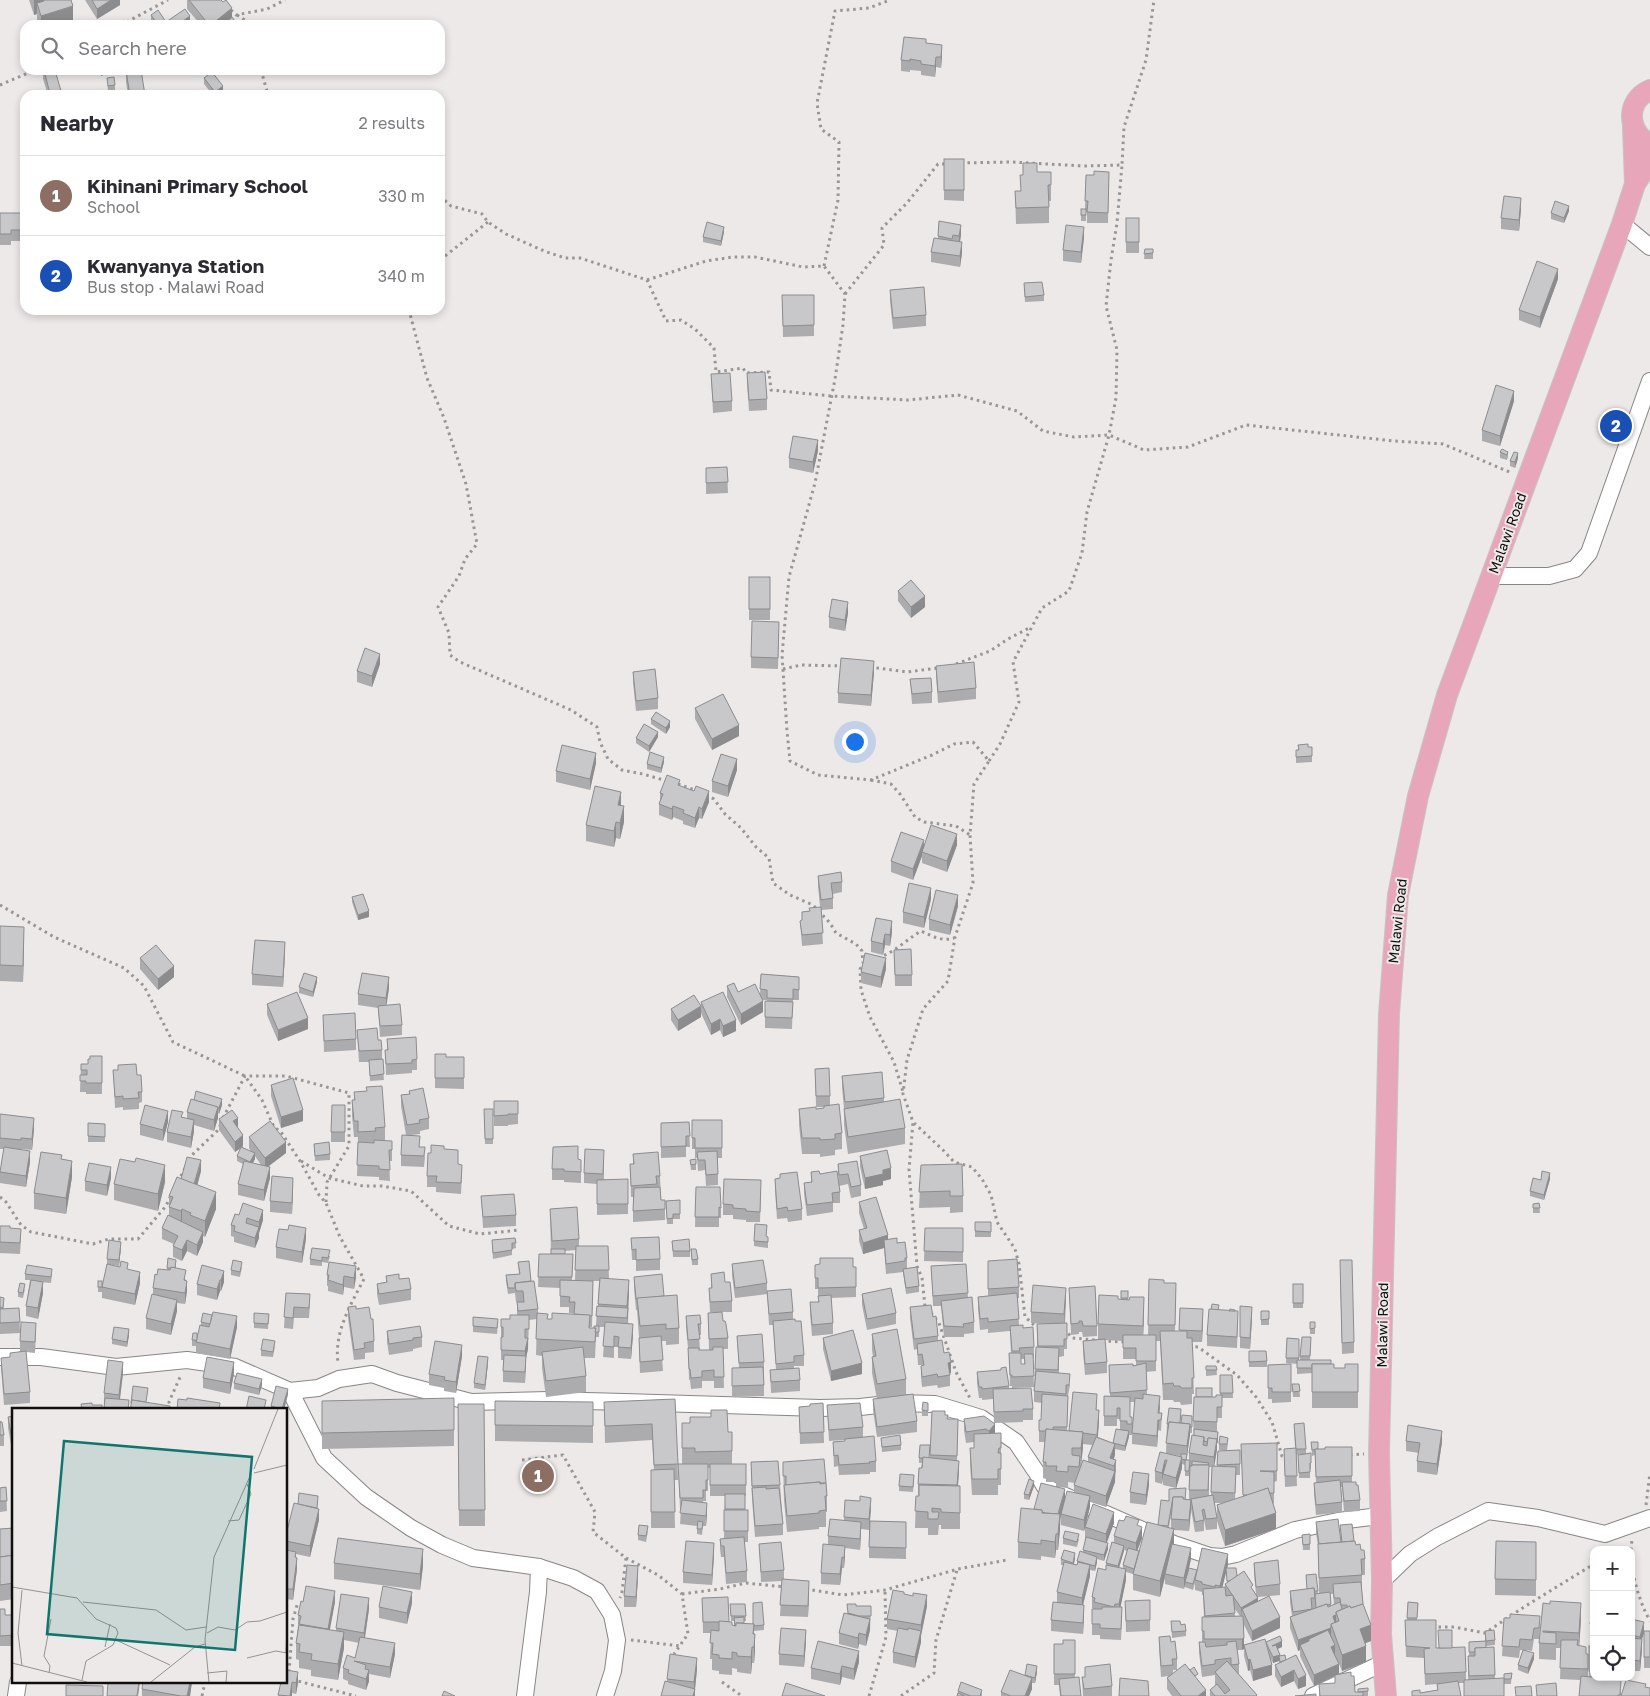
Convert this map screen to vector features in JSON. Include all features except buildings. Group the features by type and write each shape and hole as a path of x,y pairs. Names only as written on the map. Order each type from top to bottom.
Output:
{"main road":[{"name":"Malawi Road","path":"1635,184 1632,110 1635,102 1649,90"},
{"path":"1633,127 1638,135 1650,144"},
{"name":"Malawi Road","path":"1386,1696 1383,1663 1379,1454 1389,1014 1398,895 1418,796 1447,695 1622,224 1635,184 1650,161"}],"street":[{"path":"1622,224 1650,248"},
{"path":"1492,576 1549,576 1575,569 1589,553 1650,381"},
{"path":"0,1358 41,1357 116,1367 188,1360 235,1366 290,1391 318,1388 339,1379 372,1374 398,1383 471,1402 605,1401 820,1408 860,1408 896,1403 934,1404 981,1418 1016,1442 1044,1487 1174,1544 1210,1556 1222,1557 1236,1554 1295,1530 1380,1516"},
{"path":"290,1391 324,1458 374,1502 411,1528 442,1545 473,1558 539,1568 573,1578 598,1591 612,1615 617,1640 613,1671 605,1696"},
{"path":"1382,1581 1410,1554 1437,1537 1488,1511 1538,1518 1605,1534 1647,1519"},
{"path":"525,1696 538,1592 539,1568"},
{"path":"1313,1696 1383,1663"}],"path":[{"path":"130,20 168,0"},
{"path":"236,15 267,9 285,0"},
{"path":"845,294 824,266 838,200 839,142 821,129 817,103 835,10 869,8 890,0"},
{"path":"903,1094 907,1060 922,1009 948,981 955,937 973,883 970,835 974,784 1000,744 1019,702 1013,662 1042,608 1069,591 1082,554 1087,512 1110,435 1116,398 1117,350 1106,306 1110,260 1118,223 1124,127 1146,60 1154,0"},
{"path":"225,5 244,20"},
{"path":"0,85 23,75"},
{"path":"262,75 267,90"},
{"path":"970,835 956,826 924,822 914,817 891,784 871,780 818,775 790,761 786,731 782,655 789,578 815,483 843,325 845,294 884,245 882,228 907,203 938,164 1011,162 1084,166 1122,165"},
{"path":"445,201 450,206 482,214 488,222 506,234 544,251 565,258 580,258 647,280 706,261 733,257 755,258 803,267 824,266"},
{"path":"445,256 488,222"},
{"path":"647,280 666,321 681,320 695,329 714,348 716,372 743,368 746,373 768,372 771,390 831,396 908,400 958,395 1017,411 1043,431 1074,437 1110,435 1144,450 1188,448 1246,425 1394,441 1443,444 1526,479"},
{"path":"410,315 428,378 444,418 466,484 477,544 465,559 459,576 438,606 449,633 450,655 460,662 571,710 597,728 600,742 608,759 622,770 682,785 714,799 724,814 741,828 756,847 770,858 773,883 790,895 812,905 830,923 836,933 856,944 862,951 864,963"},
{"path":"954,665 990,651 1031,626"},
{"path":"783,669 801,665 845,666"},
{"path":"863,667 907,672 946,667"},
{"path":"871,780 954,744 973,742 989,761"},
{"path":"0,905 54,937 124,968 144,986 173,1042 245,1076 286,1076 349,1093 349,1146 327,1182 326,1203"},
{"path":"955,937 952,939 938,939 921,931 891,953 864,963 860,969 861,990 870,1018 894,1062 913,1122 909,1170 917,1266 922,1278 925,1306 939,1323 956,1372 981,1418"},
{"path":"245,1076 262,1100 274,1127 281,1132 300,1160 319,1195 326,1203 340,1237 364,1279 343,1320 336,1350 339,1379"},
{"path":"0,1197 6,1202 21,1225 31,1232 93,1244 109,1239 138,1239 166,1206 191,1156 217,1132 245,1076"},
{"path":"913,1122 931,1137 954,1162 972,1167 982,1179 991,1195 997,1222 1015,1249 1019,1264 1025,1318 1034,1325 1046,1327"},
{"path":"300,1160 329,1178 363,1186 382,1186 412,1191 449,1226 480,1234 520,1230"},
{"path":"1059,1328 1067,1332 1072,1338 1130,1342"},
{"path":"1179,1345 1198,1347 1237,1374 1256,1397 1272,1422 1282,1456 1294,1457"},
{"path":"170,1408 169,1402 188,1360"},
{"path":"1340,1456 1379,1454"},
{"path":"522,1460 563,1455 595,1512 593,1532 626,1558 658,1575 682,1594 688,1634 674,1654"},
{"path":"1647,1519 1650,1473"},
{"path":"612,1615 622,1592 626,1558"},
{"path":"803,1589 843,1595 885,1590 958,1569 1007,1560"},
{"path":"1424,1628 1454,1627 1485,1633 1590,1566"},
{"path":"901,1696 934,1673 936,1640 958,1569"},
{"path":"682,1594 720,1589 746,1583 794,1588"},
{"path":"1635,1585 1650,1621"},
{"path":"869,1696 886,1636 885,1590"},
{"path":"298,1602 292,1619 288,1678 356,1696"},
{"path":"617,1640 638,1640 680,1646"},
{"path":"722,1682 742,1696"}],"place":[{"name":"Kwanyanya Station","path":"1616,426"},
{"name":"Kihinani Primary School","path":"538,1476"}]}
